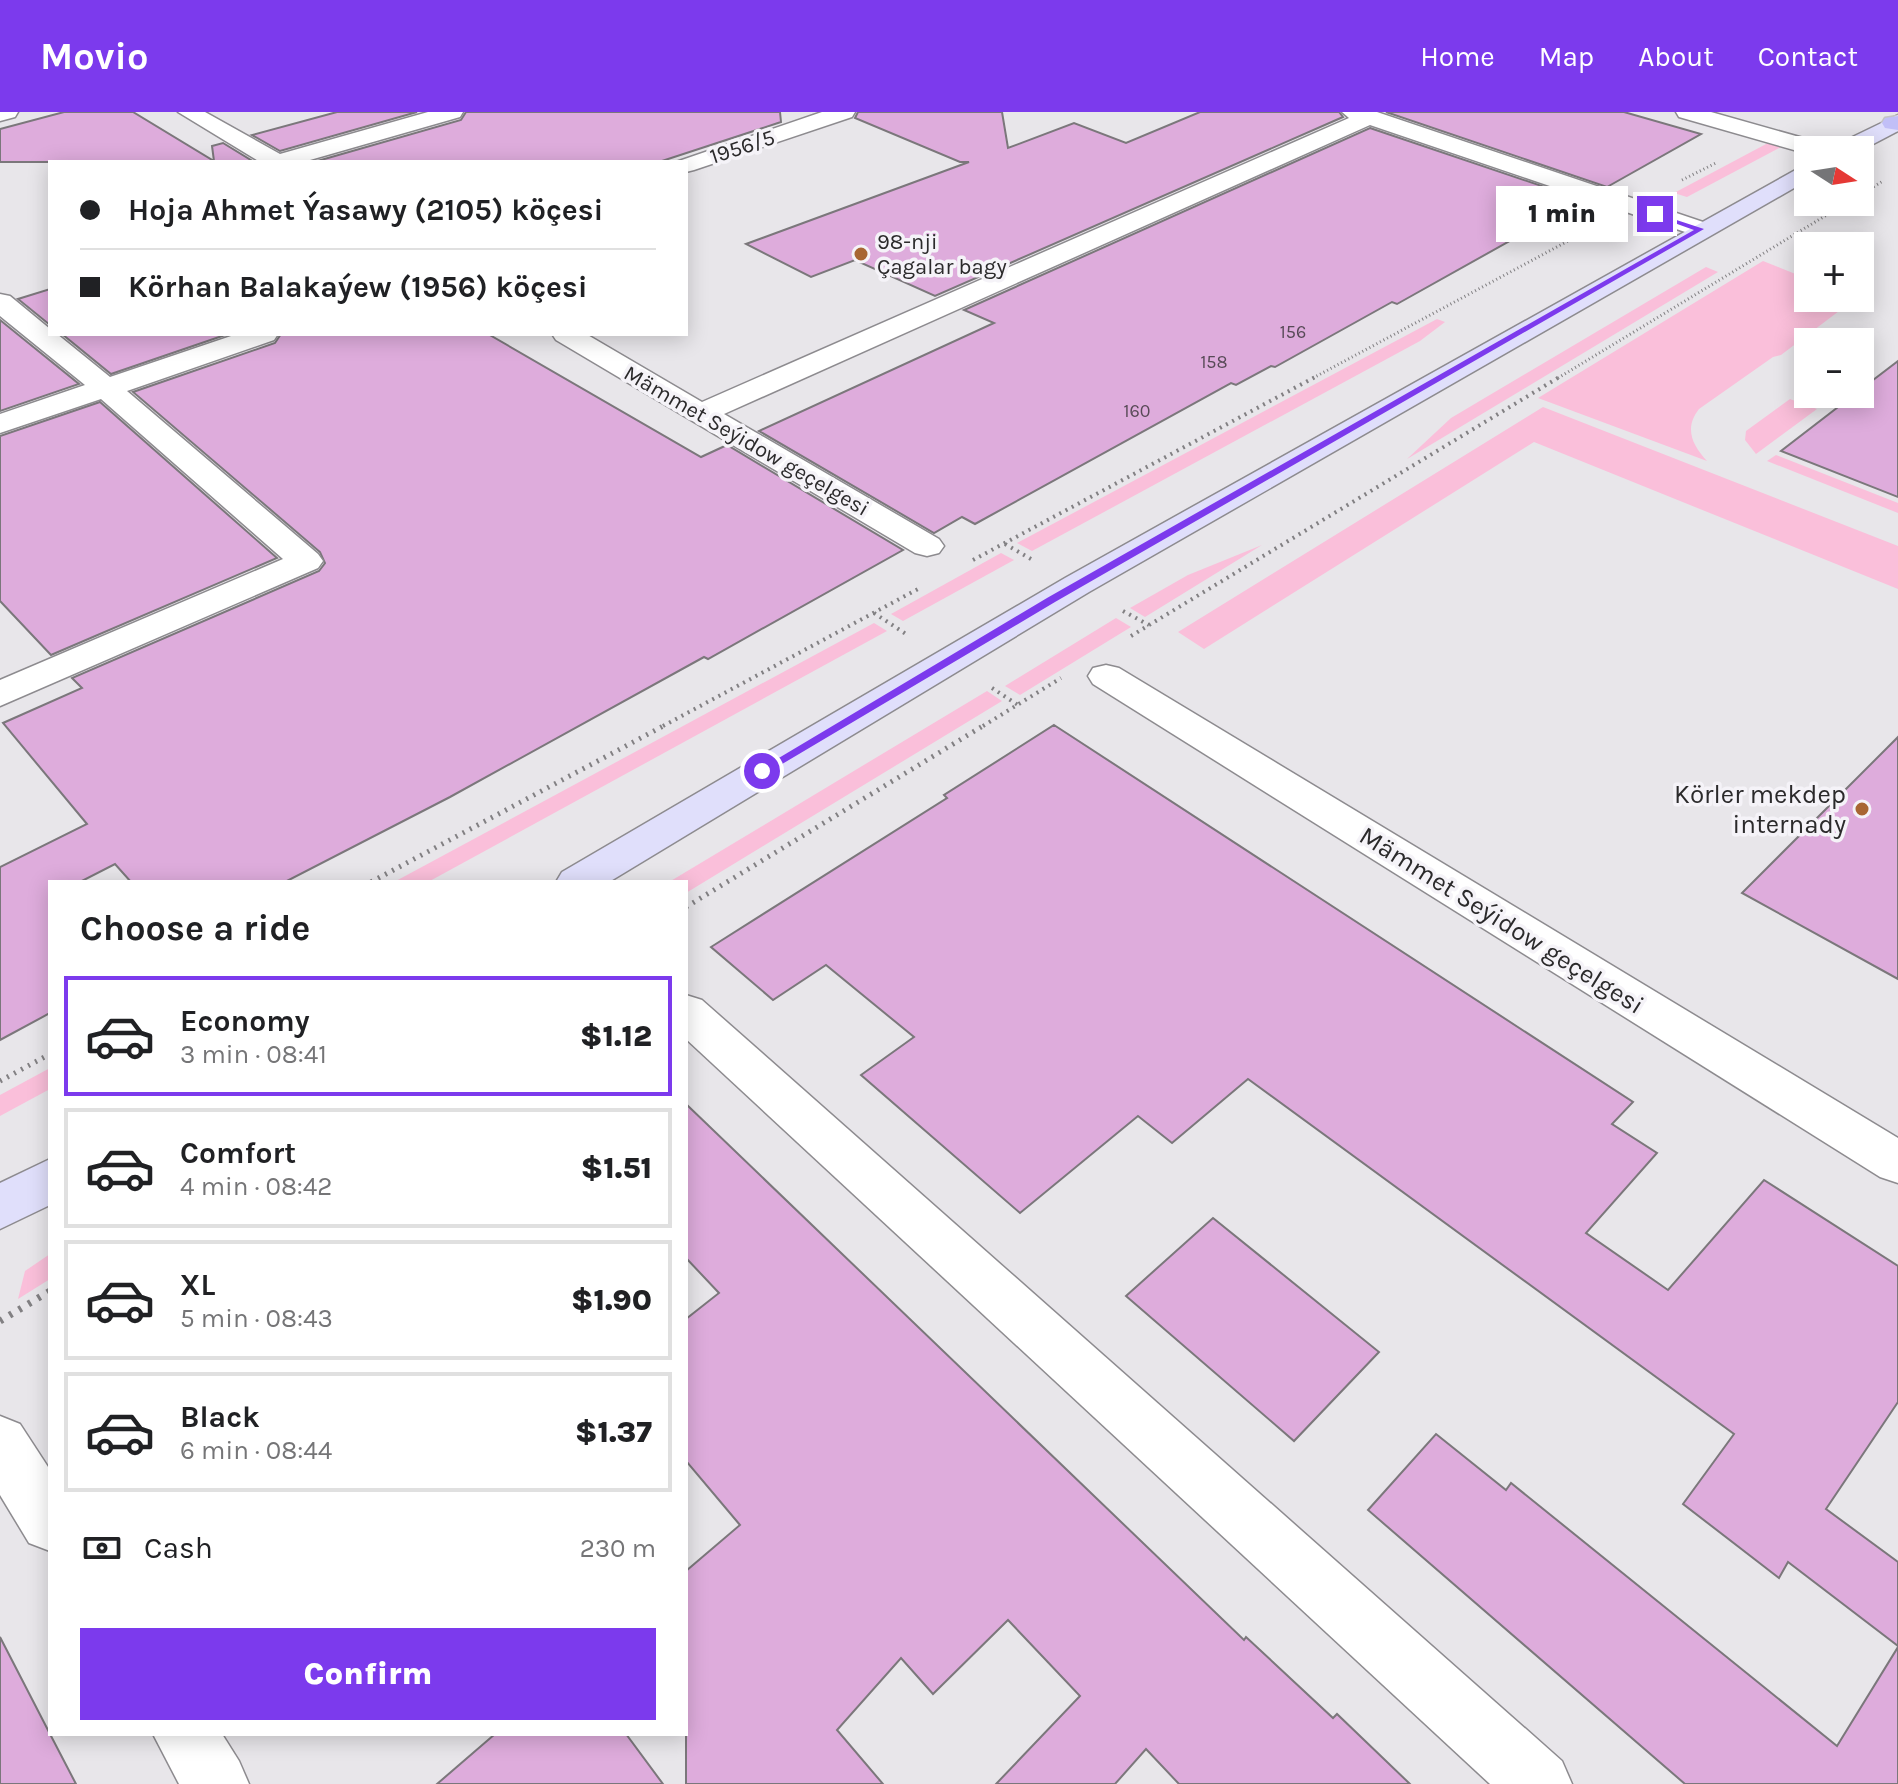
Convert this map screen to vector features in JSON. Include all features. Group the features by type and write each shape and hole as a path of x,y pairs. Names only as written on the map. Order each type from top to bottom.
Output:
{"street":[{"path":"0,114 7,112"},
{"path":"189,112 274,160"},
{"path":"285,160 452,112"},
{"name":"1956/5","path":"688,164 844,112"},
{"path":"1687,112 1794,142"},
{"path":"699,414 1361,115 1700,229"},
{"path":"1869,136 1897,120"},
{"path":"580,880 948,660 1794,178"},
{"path":"0,302 106,388 306,561 0,694"},
{"path":"0,424 258,336"},
{"name":"Mämmet Seýidow geçelgesi","path":"569,336 927,546"},
{"name":"Mämmet Seýidow geçelgesi","path":"1100,663 1898,1163"},
{"path":"688,1014 1539,1784"},
{"path":"0,1208 48,1181"},
{"path":"0,1443 48,1519"},
{"path":"186,1736 216,1784"}],"path":[{"path":"971,561 1769,135"},
{"path":"688,906 1100,663 1825,216"},
{"path":"375,880 923,587"},
{"path":"0,1081 48,1055"},
{"path":"0,1321 48,1292"}],"shaded area":[{"path":"1768,143 1781,147 1687,197 1674,193"},
{"path":"1763,261 1794,273 1794,312 1838,312 1817,328 1794,328 1794,345 1699,409 1691,430 1697,449 1707,461 1538,398"},
{"path":"1706,267 1718,272 1407,459 1451,418"},
{"path":"1437,319 1445,322 1420,341 1032,551 1017,543"},
{"path":"1790,399 1794,400 1794,408 1817,409 1756,454 1745,440 1746,431"},
{"path":"1543,407 1898,546 1898,589 1534,442 1204,649 1178,632"},
{"path":"1776,455 1898,503 1898,513 1767,461"},
{"path":"1262,545 1145,617 1130,608 1188,575"},
{"path":"1001,553 1014,560 903,621 891,614"},
{"path":"1116,618 1131,627 1020,695 1005,686"},
{"path":"874,623 887,631 432,880 398,880"},
{"path":"987,691 1002,701 688,892 688,880 672,880"},
{"path":"48,1069 48,1090 0,1116 0,1095"},
{"path":"48,1255 48,1280 18,1299 25,1271"}],"building":[{"path":"64,112 133,112 212,160 0,162 0,129"},
{"path":"337,112 417,112 280,151 252,135"},
{"path":"466,112 780,112 781,122 665,160 321,160 461,120"},
{"path":"858,112 1002,112 1008,148 1074,123 1126,143 1200,112 1339,112 1343,117 935,296 855,260 811,277 746,244 969,162 960,162 855,118"},
{"path":"1386,112 1624,112 1701,134 1607,187"},
{"path":"1370,128 1583,200 1397,304 1392,302 1275,367 1271,366 1236,385 1231,383 975,524 962,517 934,533 759,431 994,323 964,310"},
{"path":"223,143 251,160 214,160 212,146"},
{"path":"48,290 48,323 18,299"},
{"path":"0,320 79,384 0,411"},
{"path":"64,336 222,336 111,374"},
{"path":"280,336 491,336 701,457 727,445 903,550 708,659 704,657 450,797 289,880 129,880 115,864 84,880 48,880 48,1014 0,1040 0,867 87,824 3,723 82,688 72,678 319,571 325,563 320,552 133,392 275,343"},
{"path":"1898,361 1898,497 1781,451 1837,408 1874,408 1874,379"},
{"path":"100,402 277,558 51,655 0,601 0,436"},
{"path":"1054,725 1633,1102 1612,1124 1657,1153 1586,1233 1668,1290 1764,1180 1898,1266 1898,1402 1826,1509 1898,1562 1898,1646 1788,1562 1779,1578 1683,1504 1734,1434 1248,1079 1172,1143 1138,1116 1020,1213 861,1075 914,1037 826,965 773,1000 711,947 947,798 944,795"},
{"name":"Körler mekdep internady","path":"1898,737 1898,979 1742,893"},
{"path":"688,1106 1244,1640 1246,1637 1333,1718 1337,1714 1410,1784 1179,1784 1146,1749 1115,1784 996,1784 1080,1696 1008,1620 933,1694 901,1658 837,1730 883,1784 686,1784 688,1569 740,1525 688,1463 688,1317 719,1293 688,1260"},
{"path":"1213,1218 1379,1352 1294,1441 1126,1296"},
{"path":"1436,1434 1506,1490 1511,1483 1837,1746 1898,1647 1898,1784 1685,1784 1368,1510"},
{"path":"0,1637 48,1730 48,1736 51,1736 76,1784 0,1784"},
{"path":"493,1736 627,1736 663,1784 437,1784"}],"place":[{"name":"98-nji Çagalar bagy","path":"861,254"},
{"name":"Körler mekdep internady","path":"1862,809"}],"route":[{"path":"762,771 1051,600 1700,229 1655,214"}]}
